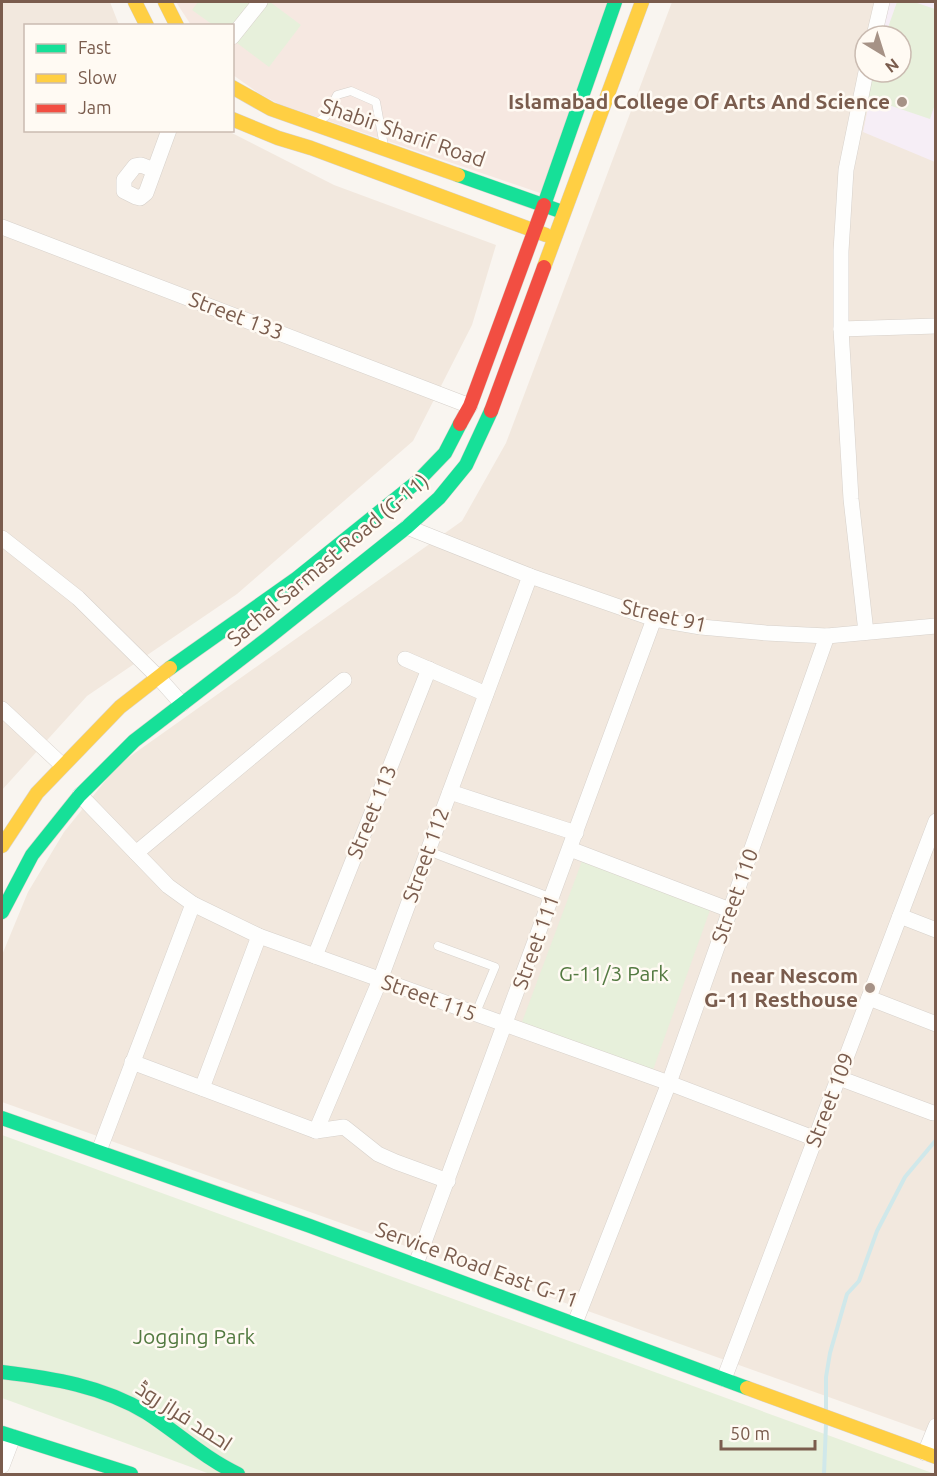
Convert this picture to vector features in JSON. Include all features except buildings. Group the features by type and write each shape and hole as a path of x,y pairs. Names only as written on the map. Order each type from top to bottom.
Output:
{"main road":[{"path":"135,2 146,24"},
{"path":"165,2 176,24"},
{"name":"Sachal Sarmast Road (G-11)","path":"2,846 38,793 62,765 120,707 158,677 296,579 418,481 445,453 470,406 535,231 615,2"},
{"name":"Sachal Sarmast Road (G-11)","path":"2,912 32,855 80,795 134,741 407,527 439,498 466,465 485,427 642,2"},
{"name":"Shabir Sharif Road","path":"234,88 271,109 564,213"},
{"path":"234,120 278,138 555,238"},
{"path":"311,148 316,125"},
{"path":"414,186 422,162"},
{"name":"Service Road East G-11","path":"2,1118 416,1264 930,1455"},
{"name":"احمد فراز روڈ","path":"2,1372 80,1385 126,1402 145,1412 206,1458 238,1474"},
{"path":"7,1435 131,1474"}],"street":[{"path":"234,34 260,2"},
{"path":"877,24 882,2"},
{"path":"864,84 846,170 841,329 851,499 866,633"},
{"path":"154,170 168,132"},
{"name":"Street 133","path":"2,227 470,406"},
{"path":"841,329 936,326"},
{"name":"Street 91","path":"407,527 457,549 530,576 654,618 701,627 828,636 936,627"},
{"path":"2,538 78,598 182,704"},
{"name":"Street 112","path":"316,1131 380,980 530,576"},
{"name":"Street 111","path":"416,1264 506,1026 654,618"},
{"name":"Street 110","path":"575,1323 669,1083 828,636"},
{"path":"405,659 486,694"},
{"name":"Street 113","path":"315,956 429,669"},
{"path":"136,853 344,680"},
{"path":"2,709 62,765"},
{"path":"450,792 576,833"},
{"name":"Street 115","path":"80,795 168,886 193,904 259,936 669,1083 816,1139"},
{"name":"Street 109","path":"724,1378 936,821"},
{"path":"570,849 730,910"},
{"path":"99,1151 193,904"},
{"path":"900,916 936,930"},
{"path":"202,1088 259,936"},
{"path":"869,998 936,1024"},
{"path":"132,1062 316,1131 344,1127 378,1154 448,1181"},
{"path":"839,1078 933,1113"},
{"path":"930,1455 936,1426"},
{"path":"2,1466 7,1435"}],"lane":[{"path":"316,125 326,116 337,95 351,91 376,102 384,149"},
{"path":"428,851 552,898"},
{"path":"438,946 495,967 475,1015"}],"shaded area":[{"path":"2,2 110,2 119,24 24,24 24,132 230,132 334,185 496,245 472,325 413,441 237,594 87,696 2,790"},
{"path":"176,2 609,2 543,194 279,104 234,76 234,24 190,24"},
{"path":"672,2 935,2 935,1435 2,1102 2,955 28,892 64,832 118,765 462,521 506,443"},
{"name":"Islamabad College Of Arts And Science","path":"888,2 935,2 935,162 863,132 873,84 913,84 913,24 884,24"}],"green space":[{"path":"198,2 270,2 301,25 269,67 234,41 234,24 212,24 192,10"},
{"path":"897,2 914,2 935,9 936,101 930,119 865,97 869,84 913,84 913,24 889,24"},
{"name":"G-11/3 Park","path":"582,861 710,910 653,1070 522,1022"},
{"name":"Jogging Park","path":"2,1135 935,1474 210,1474 2,1398"}],"waterway":[{"path":"826,1411 826,1377 830,1353 847,1294 859,1281 877,1231 905,1177 936,1140"},
{"path":"824,1474 826,1424"}],"traffic: fast":[{"path":"544,205 615,2"},
{"path":"458,175 557,210"},
{"path":"2,912 32,855 80,795 134,741 268,638 407,527 439,498 466,465 491,411"},
{"path":"170,668 296,579 418,481 445,453 460,424"},
{"path":"2,1118 310,1226 747,1388"},
{"path":"2,1372 58,1380 113,1396 147,1413 202,1453 238,1474"},
{"path":"2,1433 131,1474"}],"traffic: slow":[{"path":"135,2 146,24"},
{"path":"165,2 176,24"},
{"path":"544,267 642,2"},
{"path":"234,88 271,109 458,175"},
{"path":"234,120 278,138 311,148 546,235"},
{"path":"2,846 37,793 120,707 170,668"},
{"path":"747,1388 936,1457"}],"traffic: jam":[{"path":"460,424 470,406 544,205"},
{"path":"491,411 544,267"}],"place":[{"name":"Islamabad College Of Arts And Science","path":"902,102"},
{"name":"near Nescom G-11 Resthouse","path":"870,988"}]}
